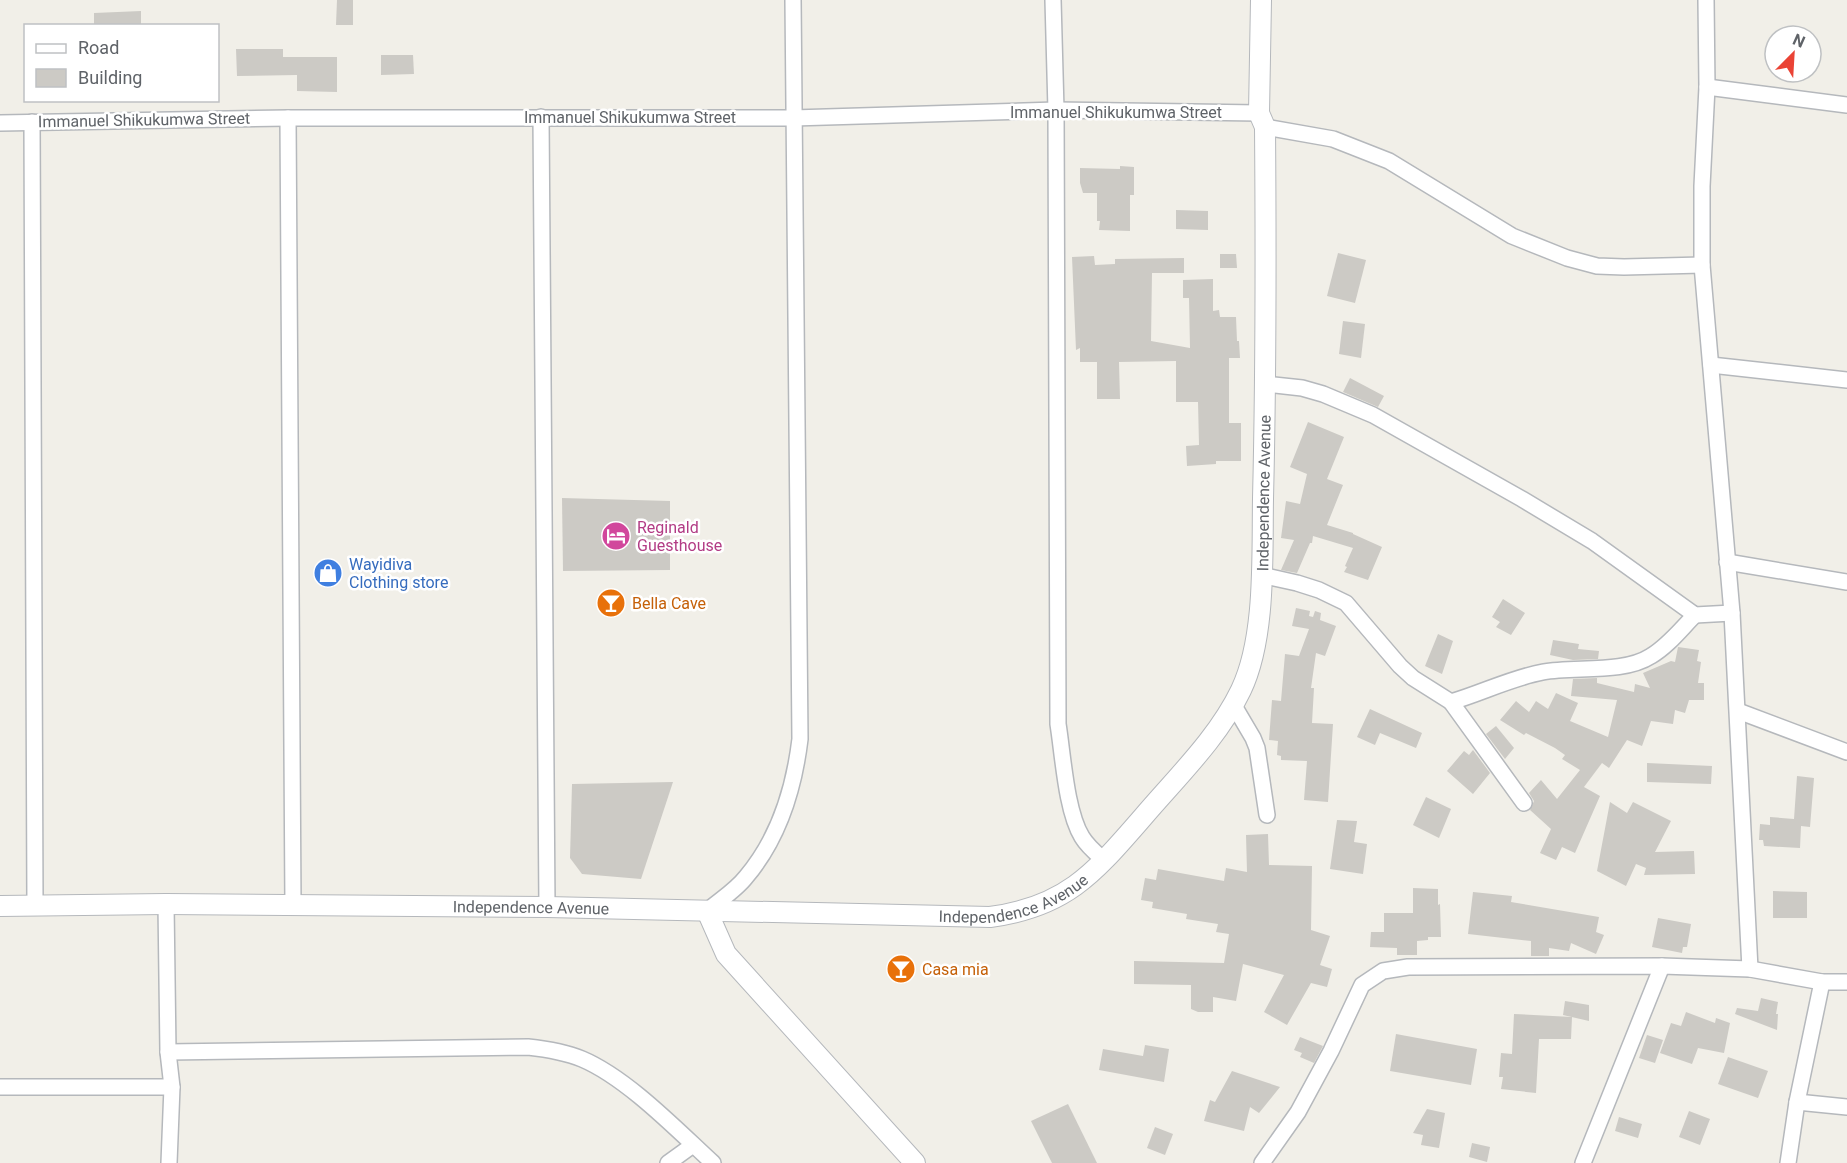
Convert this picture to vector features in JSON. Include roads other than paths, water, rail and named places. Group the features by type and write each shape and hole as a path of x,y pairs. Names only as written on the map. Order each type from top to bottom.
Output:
{"street":[{"path":"793,0 800,739 792,788 773,835 745,879 707,911 726,954 915,1163"},
{"path":"1053,0 1056,110 1058,724 1069,797 1078,829 1087,844 1105,861"},
{"name":"Independence Avenue","path":"0,906 166,904 548,906 990,916 1024,911 1067,892 1105,861 1209,740 1242,688 1252,659 1261,575 1266,384 1262,0"},
{"path":"1706,0 1707,87 1702,186 1702,265 1732,613 1750,969"},
{"path":"1707,87 1847,105"},
{"name":"Immanuel Shikukumwa Street","path":"0,123 288,118 793,118 1056,110 1262,120 1333,139 1389,161 1512,236 1567,258 1597,266 1702,265"},
{"path":"541,117 548,906"},
{"path":"288,118 293,906"},
{"path":"32,122 35,906"},
{"path":"1711,365 1847,380"},
{"path":"1266,384 1302,388 1323,394 1373,415 1592,541 1695,615 1732,613"},
{"path":"1727,562 1847,582"},
{"path":"1261,575 1308,586 1346,603 1400,666 1413,678 1451,702 1524,803"},
{"path":"1451,702 1544,672 1641,662 1658,652 1695,615"},
{"path":"1233,704 1257,748 1267,815"},
{"path":"1738,711 1847,752"},
{"path":"166,904 168,1052 172,1087 169,1163"},
{"path":"1583,1163 1662,966"},
{"path":"1262,1163 1298,1112 1362,986 1375,975 1394,968 1662,966 1750,969 1822,982 1847,982"},
{"path":"1788,1163 1797,1101 1822,982"},
{"path":"168,1052 528,1047 555,1051 581,1058 606,1071 630,1089 713,1163"},
{"path":"0,1087 172,1087"},
{"path":"1797,1101 1847,1107"},
{"path":"668,1163 693,1145"}],"place":[{"name":"Reginald Guesthouse","path":"616,536"},
{"name":"Wayidiva Clothing store","path":"328,573"},
{"name":"Bella Cave","path":"611,603"},
{"name":"Casa mia","path":"901,969"}]}
